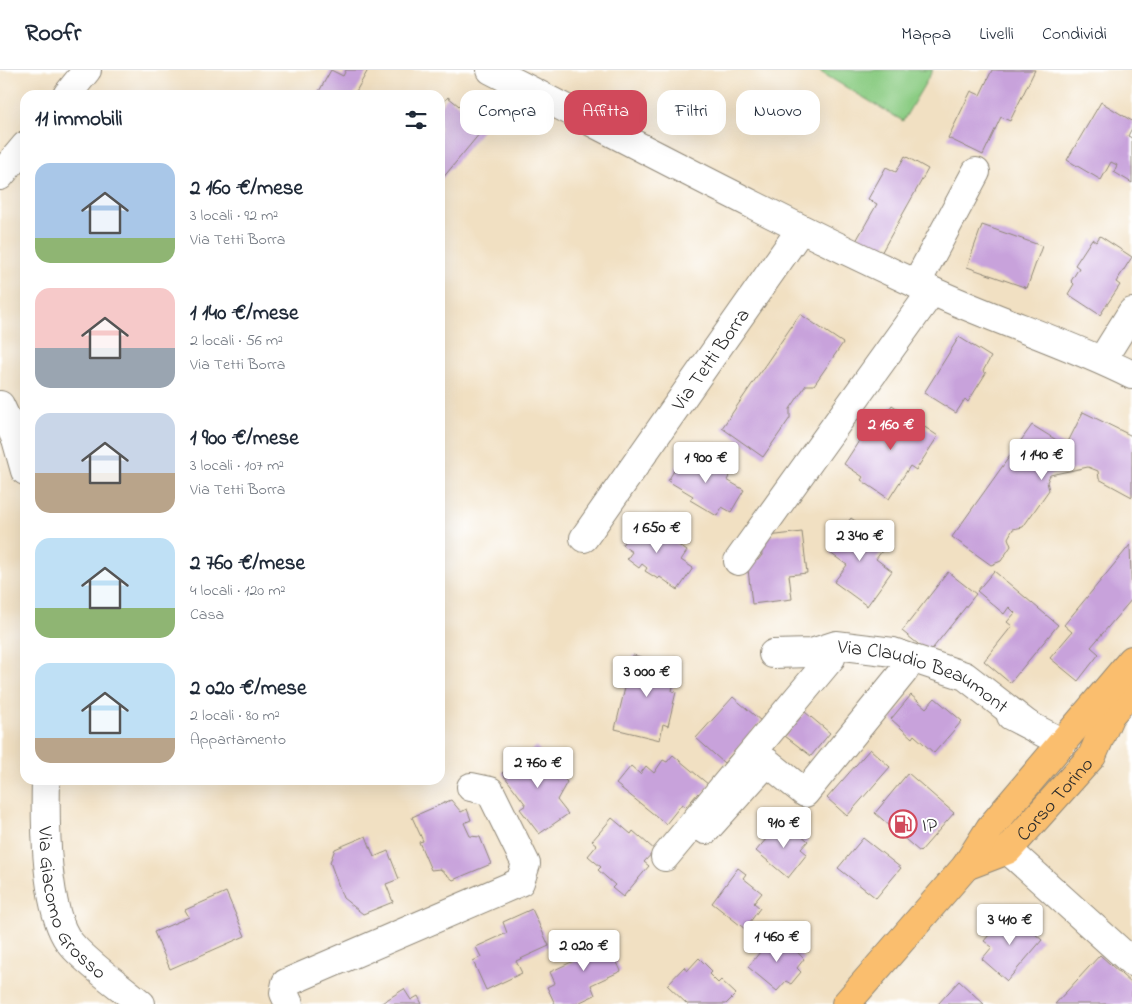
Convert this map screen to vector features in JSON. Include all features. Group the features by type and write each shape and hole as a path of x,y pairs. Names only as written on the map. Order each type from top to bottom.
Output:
{"main road":[{"name":"Corso Torino","path":"846,1004 966,866 1000,845 1079,738 1095,703 1132,660"},
{"name":"Corso Torino","path":"1079,738 1110,715 1132,690"}],"street":[{"path":"71,90 87,70"},
{"path":"491,70 801,230 924,288 1102,360 1132,375"},
{"path":"0,176 20,152"},
{"path":"738,561 924,288 976,172"},
{"name":"Via Tetti Borra","path":"584,538 801,230"},
{"path":"1102,360 1132,312"},
{"path":"0,405 16,439 20,453"},
{"name":"Via Claudio Beaumont","path":"821,656 836,645 893,652 933,664 965,676 1027,724"},
{"name":"Via Claudio Beaumont","path":"774,654 821,656 904,671 958,689 1027,724 1079,738"},
{"path":"665,857 821,656"},
{"path":"706,830 767,762 805,793 904,671"},
{"name":"Via Giacomo Grosso","path":"46,785 46,814 52,888 60,925 71,944 141,1004"},
{"path":"289,1004 284,993 286,983 520,882 526,864 490,790 471,787"},
{"path":"1000,845 1131,959"}],"green space":[{"path":"817,70 933,70 903,121"}],"building":[{"path":"331,70 343,76 346,70 368,70 357,90 320,90"},
{"path":"992,70 1035,70 1010,121 1001,117 983,155 948,138 971,91 980,95"},
{"path":"448,97 460,107 460,135 478,135 445,175 445,100"},
{"path":"1101,102 1132,121 1132,128 1128,136 1132,138 1132,183 1114,172 1117,165 1111,162 1101,180 1067,160"},
{"path":"905,156 928,169 880,255 856,241 877,204 868,199 886,167 896,172"},
{"path":"982,225 1042,246 1027,288 967,267"},
{"path":"1100,236 1132,257 1116,282 1120,285 1100,315 1068,294 1074,284 1071,281 1079,268 1075,265 1092,239 1096,242"},
{"path":"800,314 843,343 814,385 806,385 790,409 790,418 763,457 722,428"},
{"path":"959,337 991,357 983,371 986,373 968,402 965,399 956,413 924,393"},
{"path":"892,405 938,436 916,470 910,466 889,499 861,480 863,477 844,464 868,427 874,432"},
{"path":"1083,412 1132,436 1132,497 1099,479 1098,471 1088,467 1050,475 1047,482 1049,490 1023,527 1013,529 1008,538 1011,546 1001,561 991,565 952,537 1032,425 1066,446"},
{"path":"684,453 694,459 698,453 715,463 713,466 717,469 719,466 731,474 727,480 744,490 731,512 722,507 717,516 690,500 693,496 668,481"},
{"path":"640,518 687,551 681,560 693,568 678,590 660,577 658,579 645,571 647,568 642,564 639,568 627,559 632,552 622,545"},
{"path":"851,518 887,544 876,559 892,571 867,606 834,582 847,565 830,553 840,539 837,537"},
{"path":"802,532 807,573 789,575 792,599 752,604 747,561 758,560 762,555 760,537"},
{"path":"1130,545 1132,599 1091,647 1099,654 1078,681 1050,658 1072,632 1064,625"},
{"path":"994,571 1058,625 1010,683 984,661 1012,626 1007,622 1015,613 1009,607 1004,614 977,591"},
{"path":"948,572 976,594 929,653 902,631"},
{"path":"633,655 674,665 671,677 675,677 672,691 676,692 668,726 663,724 660,740 615,729"},
{"path":"911,695 926,708 935,698 962,721 934,753 914,735 912,738 891,719"},
{"path":"733,697 761,721 724,763 696,738"},
{"path":"805,712 830,733 811,756 785,736"},
{"path":"536,746 567,782 557,800 568,814 539,834 520,809 526,805 502,773"},
{"path":"870,749 890,767 847,816 827,798"},
{"path":"673,755 709,785 701,796 698,793 686,807 682,804 666,824 616,784 631,766 640,774 646,766 654,773 663,760 667,762"},
{"path":"908,773 954,813 920,852 875,813"},
{"path":"451,800 461,812 467,809 471,820 464,823 470,836 480,837 491,864 453,880 440,869 431,870 419,842 423,841 412,817"},
{"path":"612,818 631,834 633,831 655,850 644,862 649,866 623,897 612,888 615,885 598,870 601,867 588,856 597,845 592,841"},
{"path":"783,819 808,841 801,849 807,854 788,878 756,851"},
{"path":"366,836 374,857 388,851 399,879 386,884 393,902 363,914 343,898 330,862 335,849"},
{"path":"863,838 901,868 876,898 838,868"},
{"path":"738,868 746,874 743,878 762,893 754,903 760,908 745,929 712,903"},
{"path":"226,892 245,936 170,969 154,932 189,917 185,910"},
{"path":"532,909 549,946 516,961 522,973 486,990 473,961 481,957 476,947 507,933 503,922"},
{"path":"1009,911 1042,940 1007,981 982,959 992,947 984,941"},
{"path":"777,931 804,959 797,968 801,972 791,984 786,981 777,991 748,967"},
{"path":"604,934 621,971 591,985 595,995 576,1004 555,1004 547,987 555,983 550,972 580,958 575,947"},
{"path":"1100,955 1132,984 1132,1004 1055,1004"},
{"path":"699,958 712,971 709,974 718,983 721,980 736,994 726,1004 687,1004 667,985 684,967 687,971"},
{"path":"959,981 984,1004 938,1004"},
{"path":"404,989 411,1000 418,996 422,1004 380,1004"}],"place":[{"name":"IP","path":"903,824"}]}
